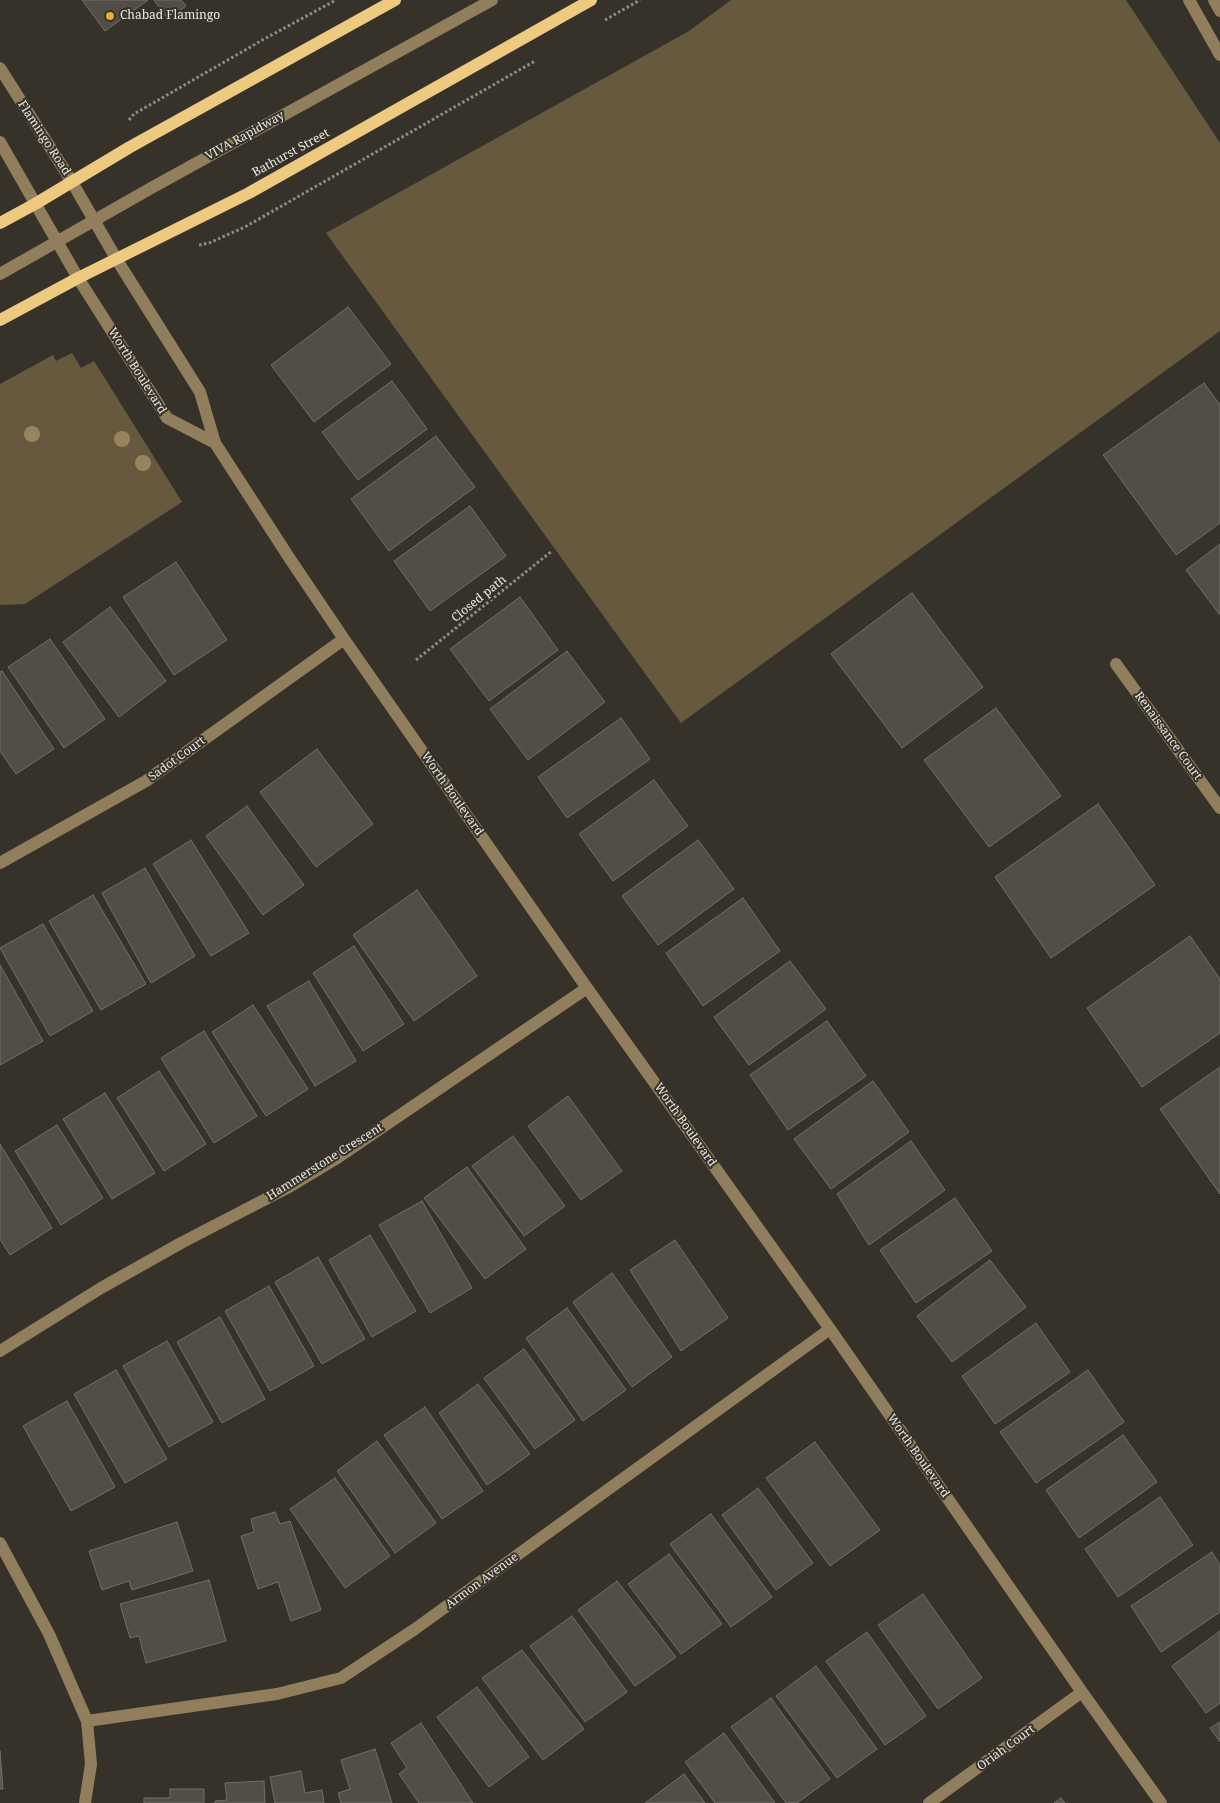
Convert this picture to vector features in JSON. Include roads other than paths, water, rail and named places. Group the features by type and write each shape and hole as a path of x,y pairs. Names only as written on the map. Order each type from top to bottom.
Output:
{"main road":[{"path":"0,223 130,147 395,0"},
{"name":"Bathurst Street","path":"0,320 78,278 249,193 591,0"}],"street":[{"name":"VIVA Rapidway","path":"0,274 153,187 492,0"},
{"path":"1189,0 1220,55"},
{"path":"1214,0 1220,11"},
{"name":"Flamingo Road","path":"0,68 95,221"},
{"path":"0,142 35,204"},
{"name":"Worth Boulevard","path":"35,204 78,278 167,418 215,443"},
{"name":"Worth Boulevard","path":"95,221 117,260 200,392 215,443 344,639 587,988 830,1329 1161,1803"},
{"name":"Sadot Court","path":"0,863 146,782 344,639"},
{"name":"Renaissance Court","path":"1116,664 1220,808"},
{"name":"Hammerstone Crescent","path":"0,1351 101,1288 181,1243 296,1183 337,1158 587,988"},
{"name":"Armon Avenue","path":"86,1721 277,1694 342,1678 415,1629 830,1329"},
{"path":"0,1543 49,1634 86,1721 91,1764 85,1803"},
{"name":"Oriah Court","path":"929,1803 1082,1692"}],"place":[{"name":"Chabad Flamingo","path":"110,16"}]}
